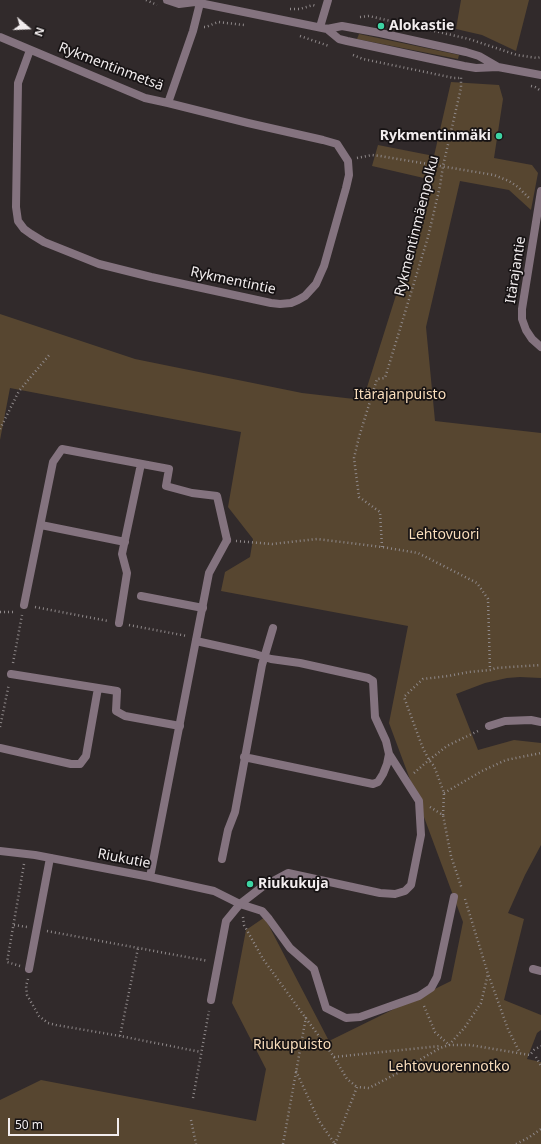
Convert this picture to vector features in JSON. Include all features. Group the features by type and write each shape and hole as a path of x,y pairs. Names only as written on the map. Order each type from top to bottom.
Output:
{"street":[{"path":"167,0 179,4 196,2 323,28 342,26 466,52 479,56 498,67"},
{"path":"323,28 328,0"},
{"path":"168,103 193,31 196,2"},
{"path":"323,28 339,39 347,41 464,66 476,68 498,67 541,75"},
{"name":"Rykmentinmetsä","path":"0,37 145,98 168,103"},
{"name":"Rykmentintie","path":"30,50 18,83 16,207 18,221 24,229 44,242 99,264 151,277 271,303 290,303 305,296 316,284 324,266 349,175 348,161 343,152 337,144 324,140 168,103"},
{"name":"Itärajantie","path":"541,191 522,309 522,319 526,330 532,339 541,347"},
{"path":"24,605 53,462 62,450 170,469 166,486 192,494 217,496 227,540 209,573 150,877"},
{"path":"119,623 127,573 122,554 141,464"},
{"path":"41,525 125,542"},
{"path":"141,596 203,608"},
{"path":"222,859 228,830 235,812 262,665 273,628"},
{"path":"196,640 265,657 368,678 373,681 373,701 376,717 389,754 419,801 421,835 411,885 405,891 395,894 380,894 288,873 262,887 240,904 226,921 211,1000"},
{"path":"11,674 117,691 116,711 125,716 180,726"},
{"path":"0,748 71,764 80,764 86,756 98,688"},
{"path":"489,726 505,721 531,720 541,722"},
{"path":"244,757 373,784 378,782 383,774 389,754"},
{"name":"Riukutie","path":"0,851 35,855 214,891 240,904 262,911 290,948 314,969 326,1008 346,1018 360,1018 419,996"},
{"path":"30,969 50,858"},
{"path":"419,996 431,988 437,977 454,897"}],"path":[{"name":"Rykmentinmäenpolku","path":"382,547 380,512 359,497 354,458 377,379 385,378 428,237 461,88 461,78"},
{"path":"357,158 372,155 494,175 509,181 518,187 529,198"},
{"path":"0,429 19,390 50,354"},
{"path":"227,540 272,544 317,539 382,547 418,554 477,583 488,599 490,670"},
{"path":"24,605 119,623 196,640"},
{"path":"0,612 23,613 0,727"},
{"path":"520,1054 508,1028 488,974 451,856 443,815 444,793 434,766 429,760 422,746 404,697 423,679 496,668 541,665"},
{"path":"406,780 447,746 489,726"},
{"path":"444,793 482,771 506,760 541,753"},
{"path":"419,801 443,815"},
{"path":"24,863 7,962 30,969 26,986 28,995 42,1020 56,1025 201,1052"},
{"path":"14,925 218,963"},
{"path":"244,925 263,959 334,1056 347,1079 357,1086 369,1088 440,1048 449,1045 465,1027 481,1003 488,974"},
{"path":"120,1036 138,948"},
{"path":"419,996 436,1032 449,1045"},
{"path":"192,1098 211,1000"},
{"path":"283,1144 306,1017"},
{"path":"334,1056 449,1045 470,1045 530,1055 534,1050 541,1046"},
{"path":"536,1057 541,1066"},
{"path":"296,1070 319,1121 335,1144"},
{"path":"335,1144 357,1086"},
{"path":"191,1120 196,1144"},
{"path":"516,1144 541,1129"}],"green space":[{"path":"461,0 529,0 516,51 482,35 456,29"},
{"path":"359,34 459,55 458,59 357,39"},
{"path":"451,82 499,85 503,99 494,158 532,165 538,173 531,210 509,190 460,181 426,327 435,421 541,433 541,678 507,678 485,683 456,694 478,750 514,740 541,743 541,845 525,875 508,913 524,919 504,1000 541,1015 541,1030 537,1033 527,1059 541,1062 541,1144 0,1144 0,1100 41,1080 256,1121 266,1069 232,1003 246,930 265,917 329,1041 451,981 463,922 389,723 408,626 221,591 225,572 250,557 253,539 228,507 241,432 10,388 0,440 0,314 135,359 302,393 363,400 419,222 428,179 372,166 378,145 434,156"}],"place":[{"name":"Alokastie","path":"381,26"},
{"name":"Rykmentinmäki","path":"499,136"},
{"name":"Riukukuja","path":"250,884"}],"park label":[{"name":"Itärajanpuisto","path":"400,395"},
{"name":"Lehtovuori","path":"444,535"},
{"name":"Riukupuisto","path":"292,1045"},
{"name":"Lehtovuorennotko","path":"449,1067"}]}
